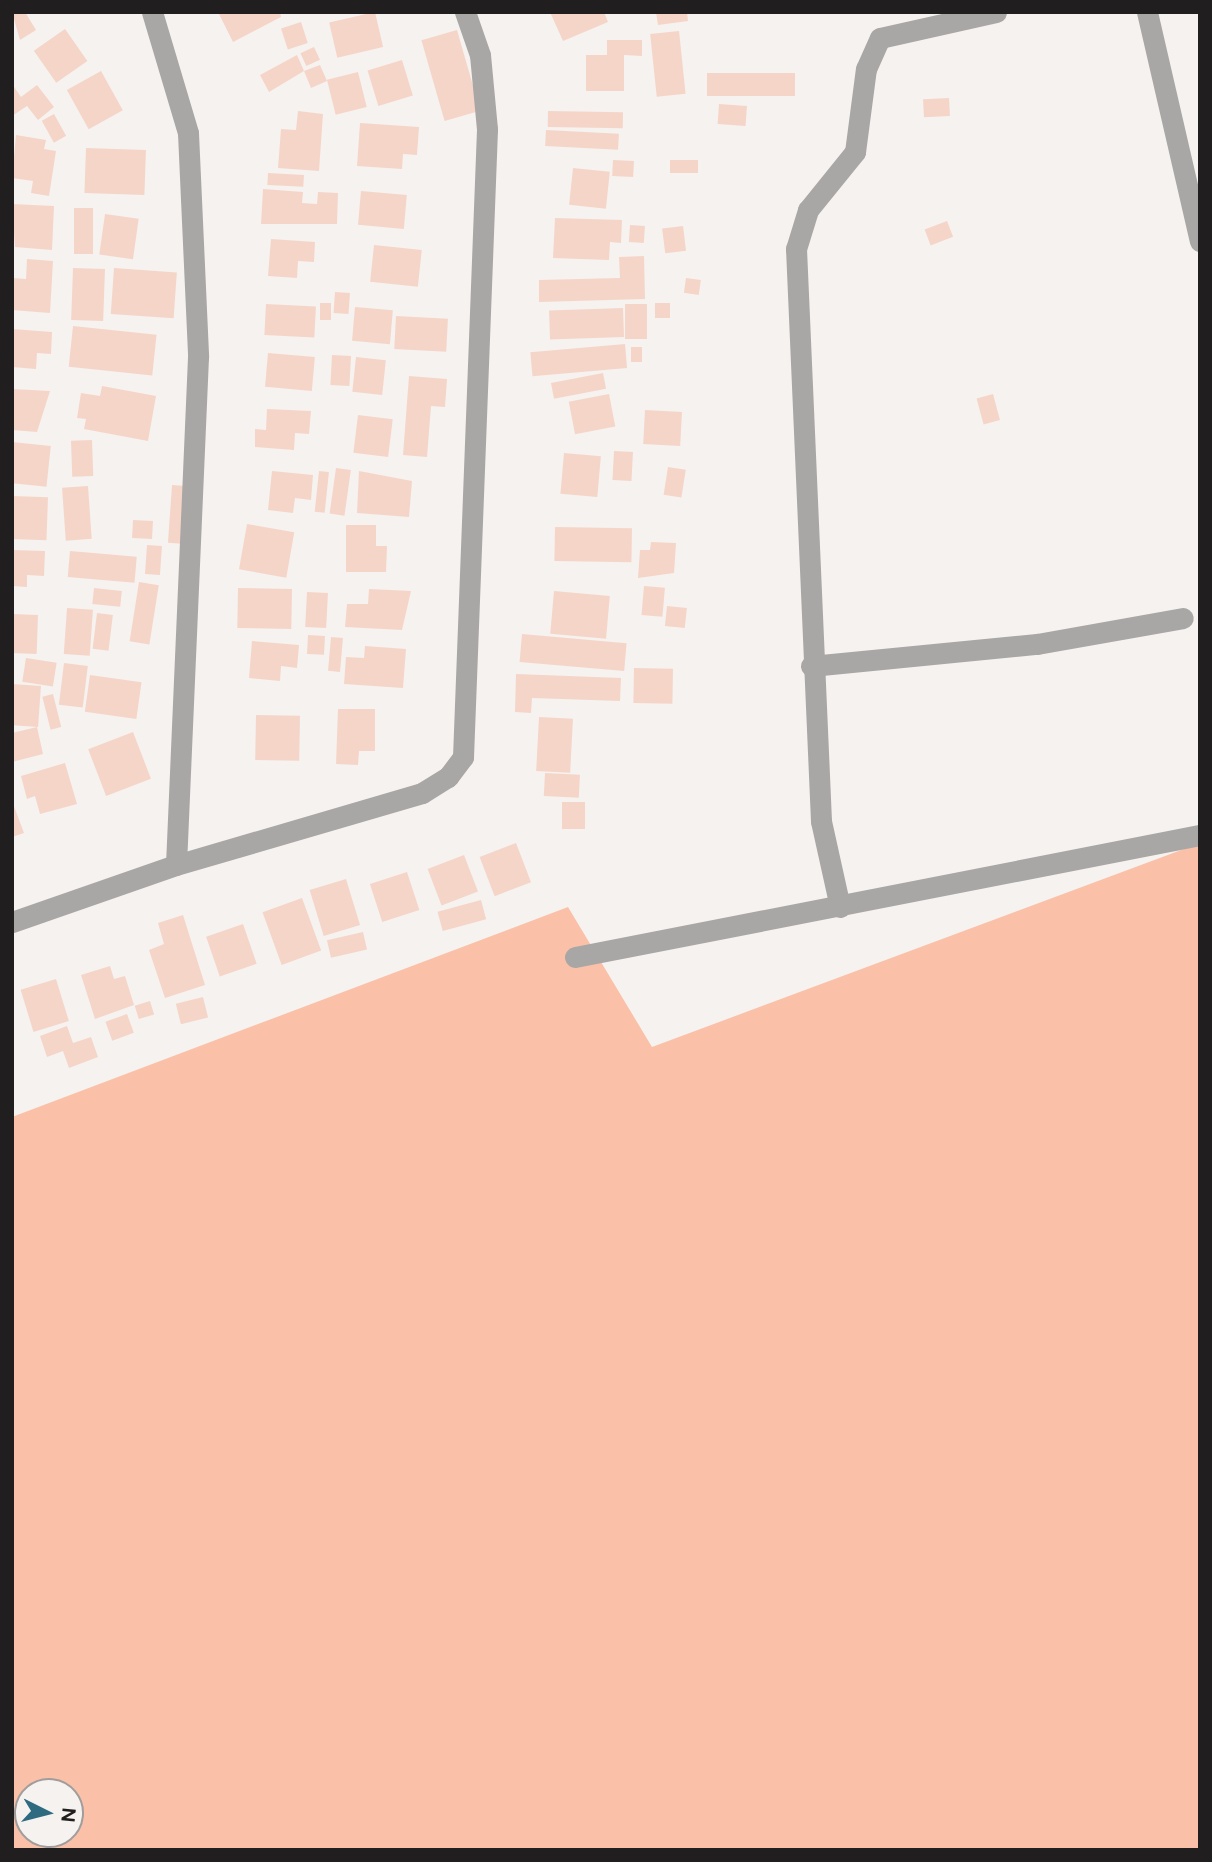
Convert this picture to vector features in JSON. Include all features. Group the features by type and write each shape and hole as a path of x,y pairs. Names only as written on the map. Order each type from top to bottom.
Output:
{"street":[{"path":"152,12 188,133 198,357 176,865"},
{"path":"12,922 176,865 422,793 448,777 463,757 487,129 480,55 465,12"},
{"path":"840,907 821,821 811,666 796,249 808,210 855,152 866,69 880,38 996,12"},
{"path":"1147,12 1200,241"},
{"path":"811,666 1037,644 1183,618"},
{"path":"575,957 1200,835"}],"shaded area":[{"path":"1200,843 1200,1850 12,1850 12,1117 568,907 652,1047"}],"building":[{"path":"12,12 25,12 36,30 20,40"},
{"path":"218,12 280,12 281,17 233,42"},
{"path":"375,12 383,47 337,58 329,23"},
{"path":"550,12 604,12 608,22 563,41"},
{"path":"656,12 687,12 688,21 658,25"},
{"path":"301,22 308,43 288,49 281,28"},
{"path":"65,29 87,61 56,83 34,51"},
{"path":"457,30 480,111 445,121 421,40"},
{"path":"679,31 686,94 657,97 650,34"},
{"path":"607,40 642,40 642,56 624,55 624,91 586,91 586,55 607,55"},
{"path":"314,47 320,60 306,66 300,53"},
{"path":"297,55 304,71 269,92 260,75"},
{"path":"402,60 413,95 378,106 368,71"},
{"path":"320,65 327,81 311,88 304,71"},
{"path":"101,71 123,110 89,129 67,90"},
{"path":"358,72 367,107 336,115 327,80"},
{"path":"707,73 795,73 795,96 707,96"},
{"path":"12,84 21,97 37,85 54,107 38,120 27,106 12,116"},
{"path":"949,98 950,116 924,117 923,99"},
{"path":"719,104 747,106 746,126 718,124"},
{"path":"298,111 323,114 319,171 278,168 281,129 296,130"},
{"path":"548,111 623,112 623,128 548,127"},
{"path":"54,114 66,136 54,143 42,121"},
{"path":"360,123 419,127 417,155 403,154 402,169 357,166"},
{"path":"546,130 619,134 618,150 545,146"},
{"path":"16,135 46,140 44,149 56,151 49,196 31,193 33,181 12,178"},
{"path":"86,148 146,150 144,195 84,193"},
{"path":"613,160 634,161 633,177 612,176"},
{"path":"670,160 698,160 698,173 670,173"},
{"path":"573,168 610,172 606,209 569,205"},
{"path":"268,173 304,175 303,187 267,185"},
{"path":"263,189 303,192 302,203 317,204 318,192 338,193 337,224 261,224"},
{"path":"361,191 407,195 404,229 358,225"},
{"path":"12,204 54,206 52,250 15,247"},
{"path":"74,208 93,208 93,254 74,254"},
{"path":"105,214 139,219 133,259 99,255"},
{"path":"555,218 622,220 621,243 610,242 609,260 553,258"},
{"path":"947,221 953,237 931,245 925,230"},
{"path":"630,225 645,226 644,243 629,242"},
{"path":"683,226 686,251 665,253 662,229"},
{"path":"271,239 315,242 314,262 298,261 297,278 268,276"},
{"path":"374,245 422,250 418,287 370,282"},
{"path":"644,256 645,299 539,302 539,280 620,278 619,257"},
{"path":"27,259 53,261 50,313 12,310 12,278 26,279"},
{"path":"73,268 105,269 103,321 71,320"},
{"path":"114,268 177,272 174,318 111,314"},
{"path":"686,278 701,280 699,295 684,293"},
{"path":"335,292 350,293 348,314 334,313"},
{"path":"320,303 331,303 331,320 320,320"},
{"path":"655,303 670,303 670,318 655,318"},
{"path":"266,304 316,307 314,338 264,335"},
{"path":"625,304 647,304 647,339 625,339"},
{"path":"355,307 393,310 390,344 352,341"},
{"path":"623,308 624,337 550,340 549,311"},
{"path":"396,316 448,319 446,352 394,349"},
{"path":"73,326 157,335 152,376 69,367"},
{"path":"12,329 52,332 51,354 37,353 36,369 12,367"},
{"path":"625,344 627,368 532,376 530,352"},
{"path":"631,347 642,347 642,362 631,362"},
{"path":"268,353 315,357 312,391 265,387"},
{"path":"332,355 351,356 349,386 330,385"},
{"path":"356,357 386,360 382,395 352,392"},
{"path":"603,373 606,389 554,399 551,383"},
{"path":"409,376 447,379 445,407 431,406 427,457 403,455"},
{"path":"102,386 156,396 148,441 84,429 86,419 77,418 81,393 100,396"},
{"path":"12,389 50,391 37,432 12,430"},
{"path":"609,394 615,426 575,434 569,402"},
{"path":"993,394 1000,420 984,424 977,398"},
{"path":"267,409 311,411 309,434 295,433 294,450 255,447 255,429 266,430"},
{"path":"645,410 682,412 680,446 643,444"},
{"path":"358,415 393,419 388,457 353,453"},
{"path":"92,440 93,476 72,477 71,441"},
{"path":"12,442 51,446 47,487 12,483"},
{"path":"614,451 633,452 631,481 612,480"},
{"path":"564,453 601,456 597,497 560,494"},
{"path":"668,467 686,470 681,497 664,495"},
{"path":"336,468 351,470 344,516 330,514"},
{"path":"272,471 313,475 311,500 295,498 293,513 268,510"},
{"path":"319,471 329,472 325,513 315,512"},
{"path":"359,471 412,481 409,517 357,513"},
{"path":"172,485 186,486 182,544 168,543"},
{"path":"88,486 92,539 66,541 62,488"},
{"path":"12,496 48,497 46,540 12,539"},
{"path":"133,520 153,521 152,539 132,538"},
{"path":"247,524 294,532 286,578 239,569"},
{"path":"346,525 376,525 376,546 387,546 386,572 346,572"},
{"path":"555,527 632,528 631,562 554,561"},
{"path":"651,542 676,543 674,573 638,578 640,550 650,550"},
{"path":"147,545 162,546 160,575 145,574"},
{"path":"12,550 45,551 44,576 27,575 27,587 12,586"},
{"path":"70,551 137,557 134,583 68,577"},
{"path":"139,582 159,585 149,644 130,641"},
{"path":"644,586 665,588 662,617 641,615"},
{"path":"94,588 122,591 120,607 92,604"},
{"path":"238,588 292,589 291,629 237,628"},
{"path":"369,589 411,591 402,630 345,627 347,604 368,604"},
{"path":"554,591 610,596 606,639 550,634"},
{"path":"307,592 328,593 326,628 305,627"},
{"path":"667,606 687,608 685,628 665,626"},
{"path":"67,608 93,610 90,656 64,654"},
{"path":"97,613 113,615 108,651 93,649"},
{"path":"12,614 38,615 37,654 12,653"},
{"path":"522,634 627,643 624,671 520,662"},
{"path":"308,635 325,636 324,655 307,654"},
{"path":"331,637 343,638 340,672 328,671"},
{"path":"252,641 299,645 297,668 281,666 280,681 249,678"},
{"path":"365,646 406,649 403,688 344,684 346,657 364,658"},
{"path":"26,658 57,663 53,687 22,682"},
{"path":"64,663 88,666 83,708 59,705"},
{"path":"634,668 673,669 672,704 633,703"},
{"path":"516,674 621,678 620,701 532,698 531,713 515,712"},
{"path":"90,675 141,682 136,719 85,712"},
{"path":"12,684 41,686 38,727 12,725"},
{"path":"53,694 61,727 51,730 42,697"},
{"path":"338,709 375,709 375,751 359,751 358,765 336,764"},
{"path":"256,715 300,716 299,761 255,760"},
{"path":"539,717 573,719 570,773 536,771"},
{"path":"37,727 43,754 12,762 12,733"},
{"path":"133,732 151,779 106,796 88,749"},
{"path":"65,763 77,804 40,814 35,796 27,799 21,776"},
{"path":"545,773 580,775 579,798 544,796"},
{"path":"12,801 24,833 12,837"},
{"path":"562,802 585,802 585,829 562,829"},
{"path":"516,843 531,882 495,896 480,857"},
{"path":"464,855 478,891 442,905 428,869"},
{"path":"407,872 419,910 382,922 370,884"},
{"path":"346,879 360,925 324,936 310,890"},
{"path":"302,898 321,951 282,965 263,912"},
{"path":"481,900 486,919 443,931 438,912"},
{"path":"183,915 205,985 165,998 149,950 164,944 158,923"},
{"path":"243,924 257,964 220,976 206,937"},
{"path":"363,932 367,950 331,958 327,940"},
{"path":"110,966 114,979 125,976 134,1005 95,1019 81,975"},
{"path":"56,979 69,1021 33,1032 21,990"},
{"path":"203,997 208,1017 181,1024 176,1004"},
{"path":"150,1001 154,1014 139,1019 135,1006"},
{"path":"127,1014 134,1033 112,1041 105,1022"},
{"path":"67,1026 73,1043 91,1037 98,1057 69,1068 63,1051 47,1057 40,1036"}]}
